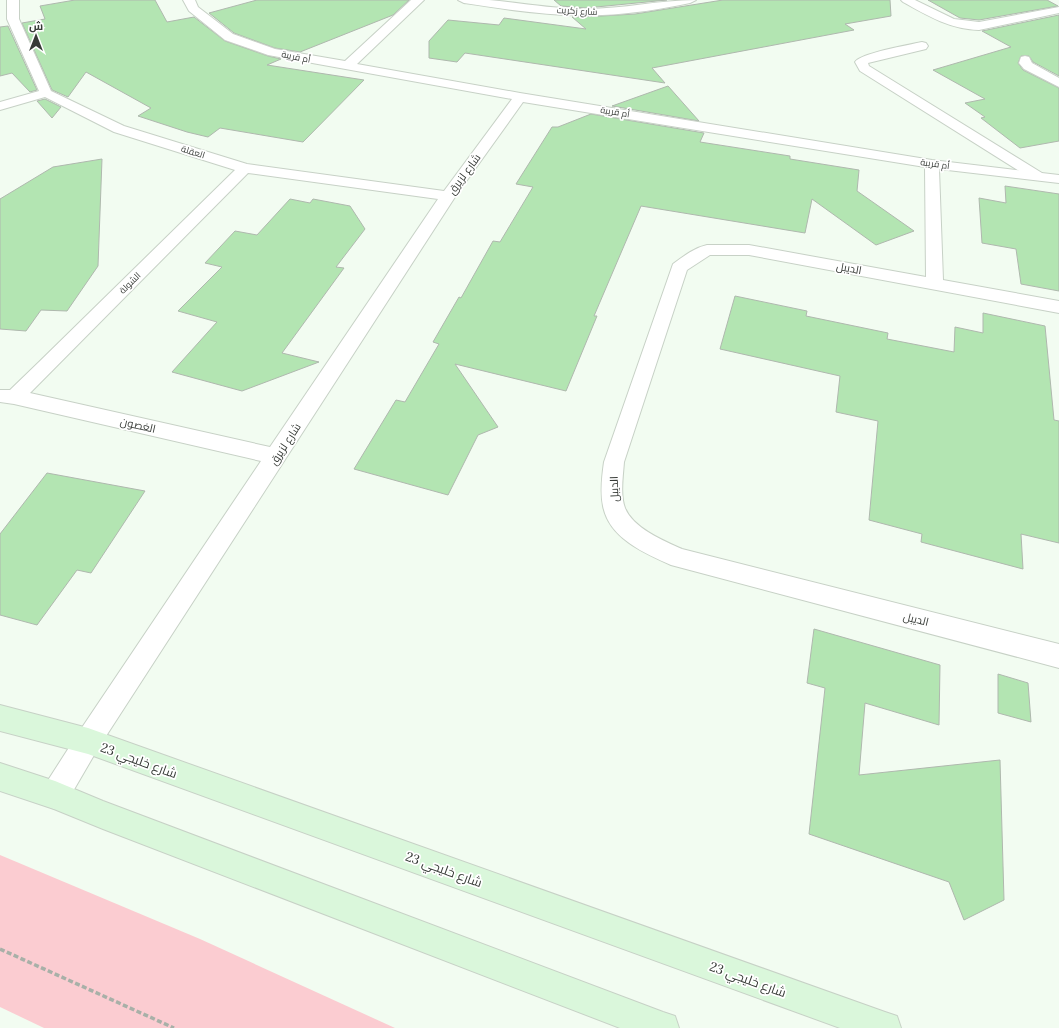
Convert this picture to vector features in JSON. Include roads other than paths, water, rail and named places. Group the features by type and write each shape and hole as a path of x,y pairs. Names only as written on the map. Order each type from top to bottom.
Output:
{"main road":[{"name":"شارع خليجي 23","path":"0,718 88,742 885,1028"},
{"path":"0,777 55,795 103,815 663,1028"}],"street":[{"path":"0,106 46,93 13,19 13,0"},
{"name":"أم قريبة","path":"189,0 193,9 229,37 272,52 520,97 932,164 1059,179"},
{"path":"347,66 418,0"},
{"name":"شارع زكريت","path":"464,0 534,9 601,12 635,9 690,0"},
{"path":"907,0 952,24 966,26 979,26 1059,10"},
{"path":"922,46 870,58 861,62 864,68 1037,176"},
{"path":"1025,60 1028,66 1059,83"},
{"name":"العقلة","path":"46,93 119,129 245,168 448,196"},
{"name":"شارع لزيرق","path":"55,795 88,742 448,196 520,97"},
{"path":"932,164 935,284"},
{"name":"الشولة","path":"7,397 46,367 245,168"},
{"name":"الديبل","path":"1059,307 749,250 707,250 692,258 680,268 614,462 612,488 615,511 631,532 656,548 679,558 1059,656"},
{"name":"الغصون","path":"7,397 277,457"}]}
